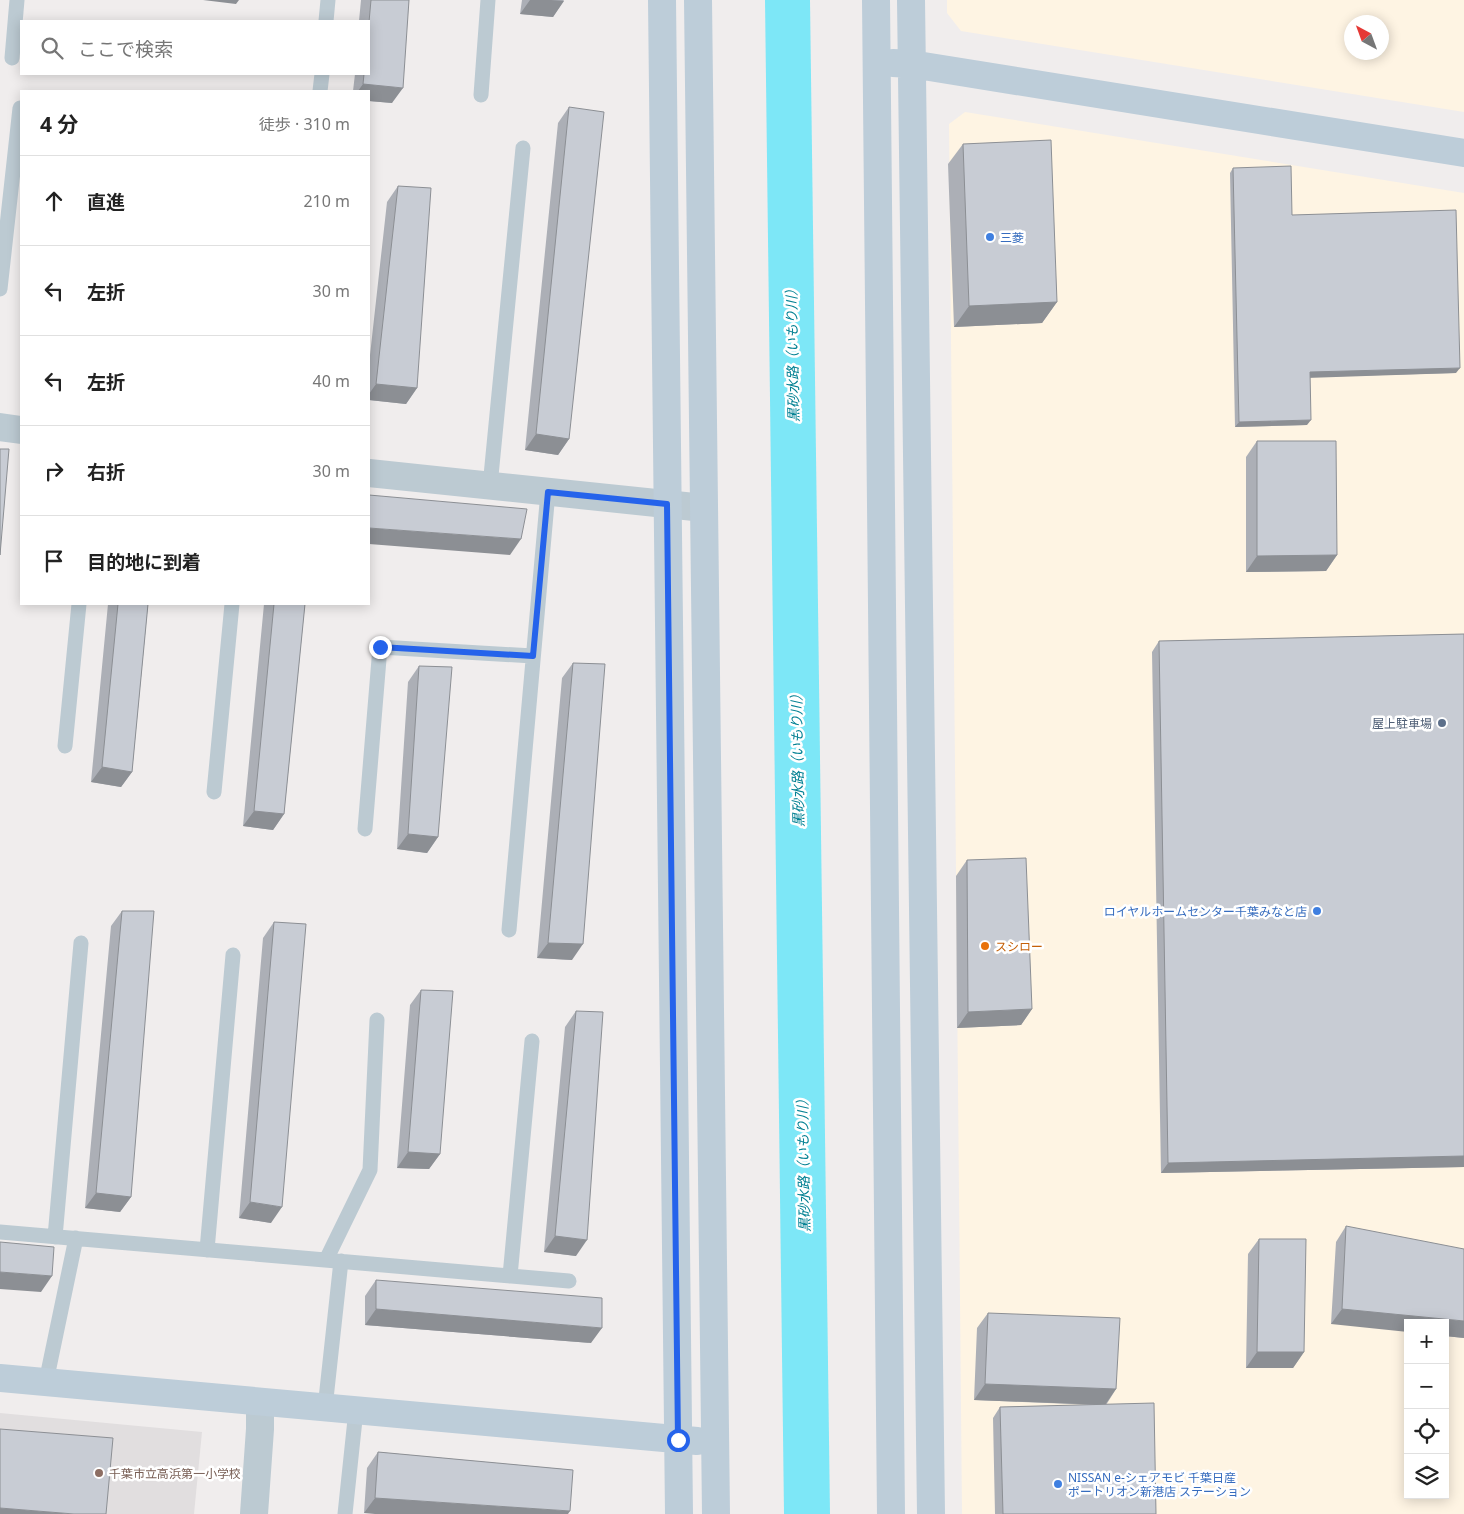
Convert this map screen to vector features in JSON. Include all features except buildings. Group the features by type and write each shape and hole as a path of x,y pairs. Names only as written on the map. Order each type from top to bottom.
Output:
{"street":[{"path":"662,0 679,1514"},
{"path":"698,0 716,1514"},
{"path":"876,0 892,1514"},
{"path":"911,0 931,1514"},
{"path":"877,62 911,64 1464,153"},
{"path":"0,427 20,430"},
{"path":"370,473 704,508"},
{"path":"0,1378 715,1443"},
{"path":"254,1514 260,1402"}],"lane":[{"path":"12,58 17,0"},
{"path":"326,20 328,0"},
{"path":"481,95 488,0"},
{"path":"320,90 322,75"},
{"path":"0,289 20,108"},
{"path":"490,486 523,148"},
{"path":"509,930 548,492"},
{"path":"66,746 79,605"},
{"path":"214,792 232,605"},
{"path":"365,829 380,647 533,656"},
{"path":"55,1237 80,943"},
{"path":"207,1250 233,955"},
{"path":"325,1408 334,1261 370,1170 377,1020"},
{"path":"510,1276 532,1041"},
{"path":"0,1232 569,1281"},
{"path":"46,1382 76,1238"},
{"path":"345,1514 356,1410"}],"shaded area":[{"path":"947,0 1464,0 1464,112 961,31 947,13"},
{"path":"965,112 1464,193 1464,1514 962,1514 949,124"},
{"name":"千葉市立高浜第一小学校","path":"0,1413 202,1432 194,1514 0,1514"}],"water":[{"name":"黒砂水路（いもり川）","path":"765,0 810,0 830,1514 784,1514"}],"place":[{"name":"三菱","path":"990,237"},
{"name":"屋上駐車場","path":"1442,723"},
{"name":"ロイヤルホームセンター千葉みなと店","path":"1317,911"},
{"name":"スシロー","path":"985,946"},
{"name":"千葉市立高浜第一小学校","path":"99,1473"},
{"name":"NISSAN e-シェアモビ 千葉日産 ポートリオン新港店 ステーション","path":"1058,1484"}],"route":[{"path":"380,647 533,656 548,492 667,504 678,1440"}]}
